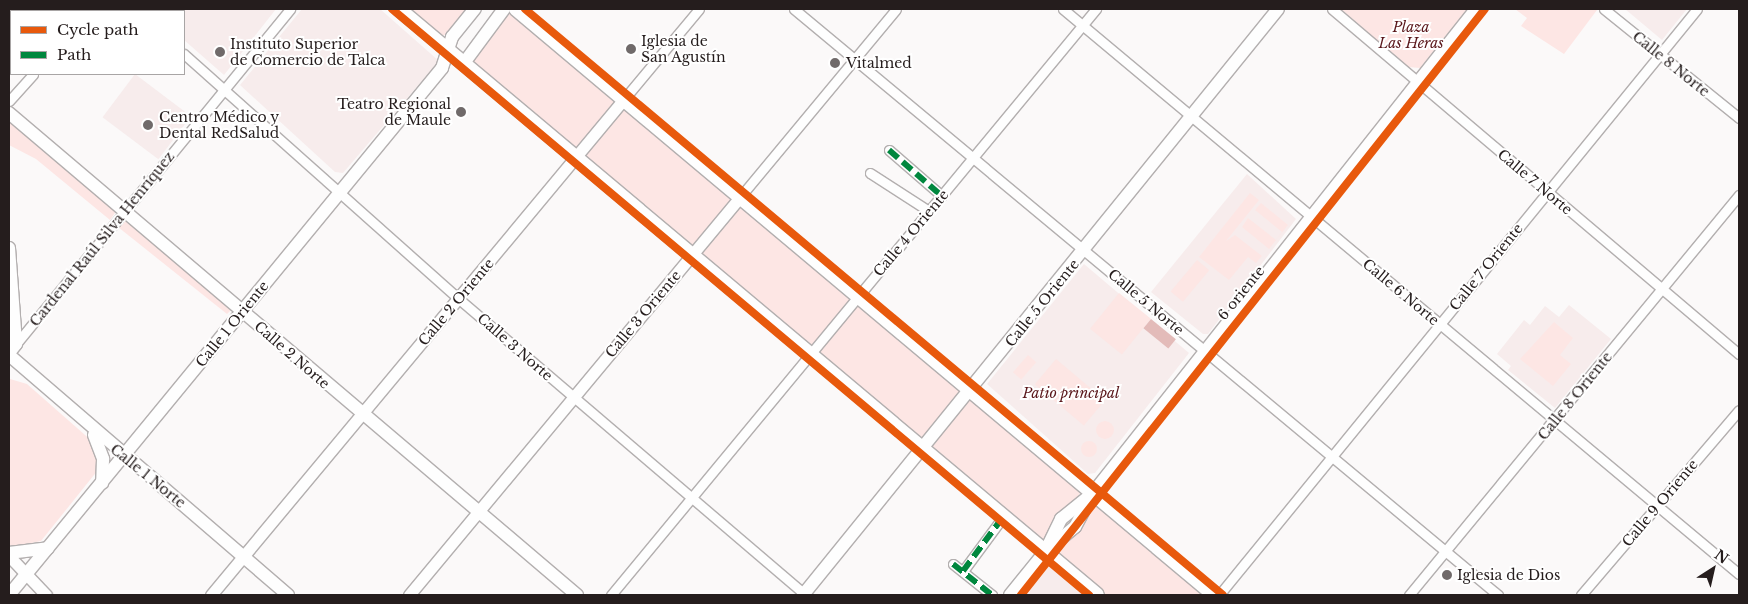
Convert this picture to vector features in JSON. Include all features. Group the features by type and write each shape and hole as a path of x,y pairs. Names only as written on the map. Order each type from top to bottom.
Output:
{"main road":[{"path":"399,9 1097,595"},
{"name":"Calle 1 Oriente","path":"9,595 442,68 452,37 475,9"},
{"path":"464,63 504,9"},
{"path":"516,9 1214,595"},
{"name":"Calle 5 Oriente","path":"804,595 921,448 1085,250 1278,9"},
{"path":"1010,595 1045,552 1061,519 1093,493 1476,9"},
{"name":"Calle 2 Norte","path":"9,113 361,414 577,595"},
{"path":"9,248 11,351"},
{"name":"Calle 1 Norte","path":"11,351 27,372 123,458 288,595"},
{"path":"9,371 27,372"},
{"path":"91,429 104,458 102,483"},
{"path":"9,554 48,548"}],"street":[{"name":"Cardenal Raúl Silva Henríquez","path":"11,351 290,9"},
{"name":"Calle 2 Oriente","path":"211,595 699,9"},
{"name":"Calle 5 Norte","path":"794,9 1498,595"},
{"name":"Calle 3 Oriente","path":"409,595 896,9"},
{"name":"Calle 6 Norte","path":"1063,9 1739,574"},
{"name":"Calle 4 Oriente","path":"611,595 1096,9"},
{"name":"Calle 7 Norte","path":"1332,9 1739,354"},
{"name":"Calle 8 Norte","path":"1604,9 1739,118"},
{"name":"Calle 7 Oriente","path":"1219,595 1698,9"},
{"name":"Calle 3 Norte","path":"185,55 459,299 804,595"},
{"path":"9,102 32,75"},
{"path":"888,150 942,196"},
{"path":"870,173 929,211"},
{"name":"Calle 8 Oriente","path":"1409,595 1739,195"},
{"name":"Calle 9 Oriente","path":"1581,595 1739,410"},
{"path":"963,571 1003,517"},
{"path":"9,554 25,575 46,595"},
{"path":"953,564 992,595"}],"shaded area":[{"name":"Instituto Superior de Comercio de Talca","path":"148,9 276,9 224,75 185,41 185,10"},
{"path":"302,9 380,9 439,61 343,173 335,172 240,85"},
{"path":"1625,9 1687,9 1662,40"},
{"name":"Centro Médico y Dental RedSalud","path":"134,75 191,116 158,159 103,117"},
{"path":"1247,174 1296,219 1208,334 1203,334 1151,292"},
{"path":"1084,264 1189,353 1095,473 1088,474 987,384"},
{"path":"1569,305 1611,339 1555,408 1508,370 1511,366 1497,354 1524,320 1530,325 1545,306 1559,317"},
{"path":"1151,319 1176,339 1168,348 1143,328"},
{"path":"1049,565 1086,595 1025,595"}],"green space":[{"path":"405,9 467,9 445,35 436,35"},
{"name":"Plaza Las Heras","path":"1341,9 1467,9 1420,68 1408,67"},
{"path":"1515,9 1597,10 1564,54 1521,26 1527,18"},
{"path":"511,11 1082,491 1044,538 1041,540 473,66 472,59"},
{"path":"9,117 117,210 110,220 36,159 9,145"},
{"path":"1250,193 1259,200 1226,241 1235,235 1262,256 1256,263 1248,257 1229,280 1199,257"},
{"path":"1261,203 1288,225 1269,249 1242,227 1248,218 1276,240 1282,232 1255,210"},
{"path":"126,217 232,309 227,314 118,227"},
{"path":"1197,260 1209,270 1183,302 1171,291"},
{"path":"1119,293 1151,319 1122,355 1090,329"},
{"path":"1554,322 1573,338 1560,355 1571,364 1553,386 1520,359"},
{"path":"1028,355 1036,362 1021,380 1013,372"},
{"name":"Patio principal","path":"1056,359 1105,400 1084,425 1035,384"},
{"path":"10,379 27,384 93,442 98,470 41,541 13,547 9,545"},
{"path":"1105,421 1111,424 1114,430 1111,436 1105,439 1099,436 1096,430 1099,424"},
{"path":"1089,441 1097,449 1089,457 1081,449"},
{"path":"1097,504 1208,595 1104,595 1058,555"}],"marked path":[{"path":"889,150 942,196"},
{"path":"963,571 1003,517"},
{"path":"953,564 992,595"}],"cycle path":[{"path":"392,9 1089,595"},
{"path":"525,9 1223,595"},
{"name":"6 oriente","path":"1021,595 1485,9"}],"place":[{"name":"Iglesia de San Agustín","path":"631,49"},
{"name":"Instituto Superior de Comercio de Talca","path":"220,52"},
{"name":"Vitalmed","path":"835,63"},
{"name":"Teatro Regional de Maule","path":"461,112"},
{"name":"Centro Médico y Dental RedSalud","path":"148,125"},
{"name":"Iglesia de Dios","path":"1447,575"}]}
